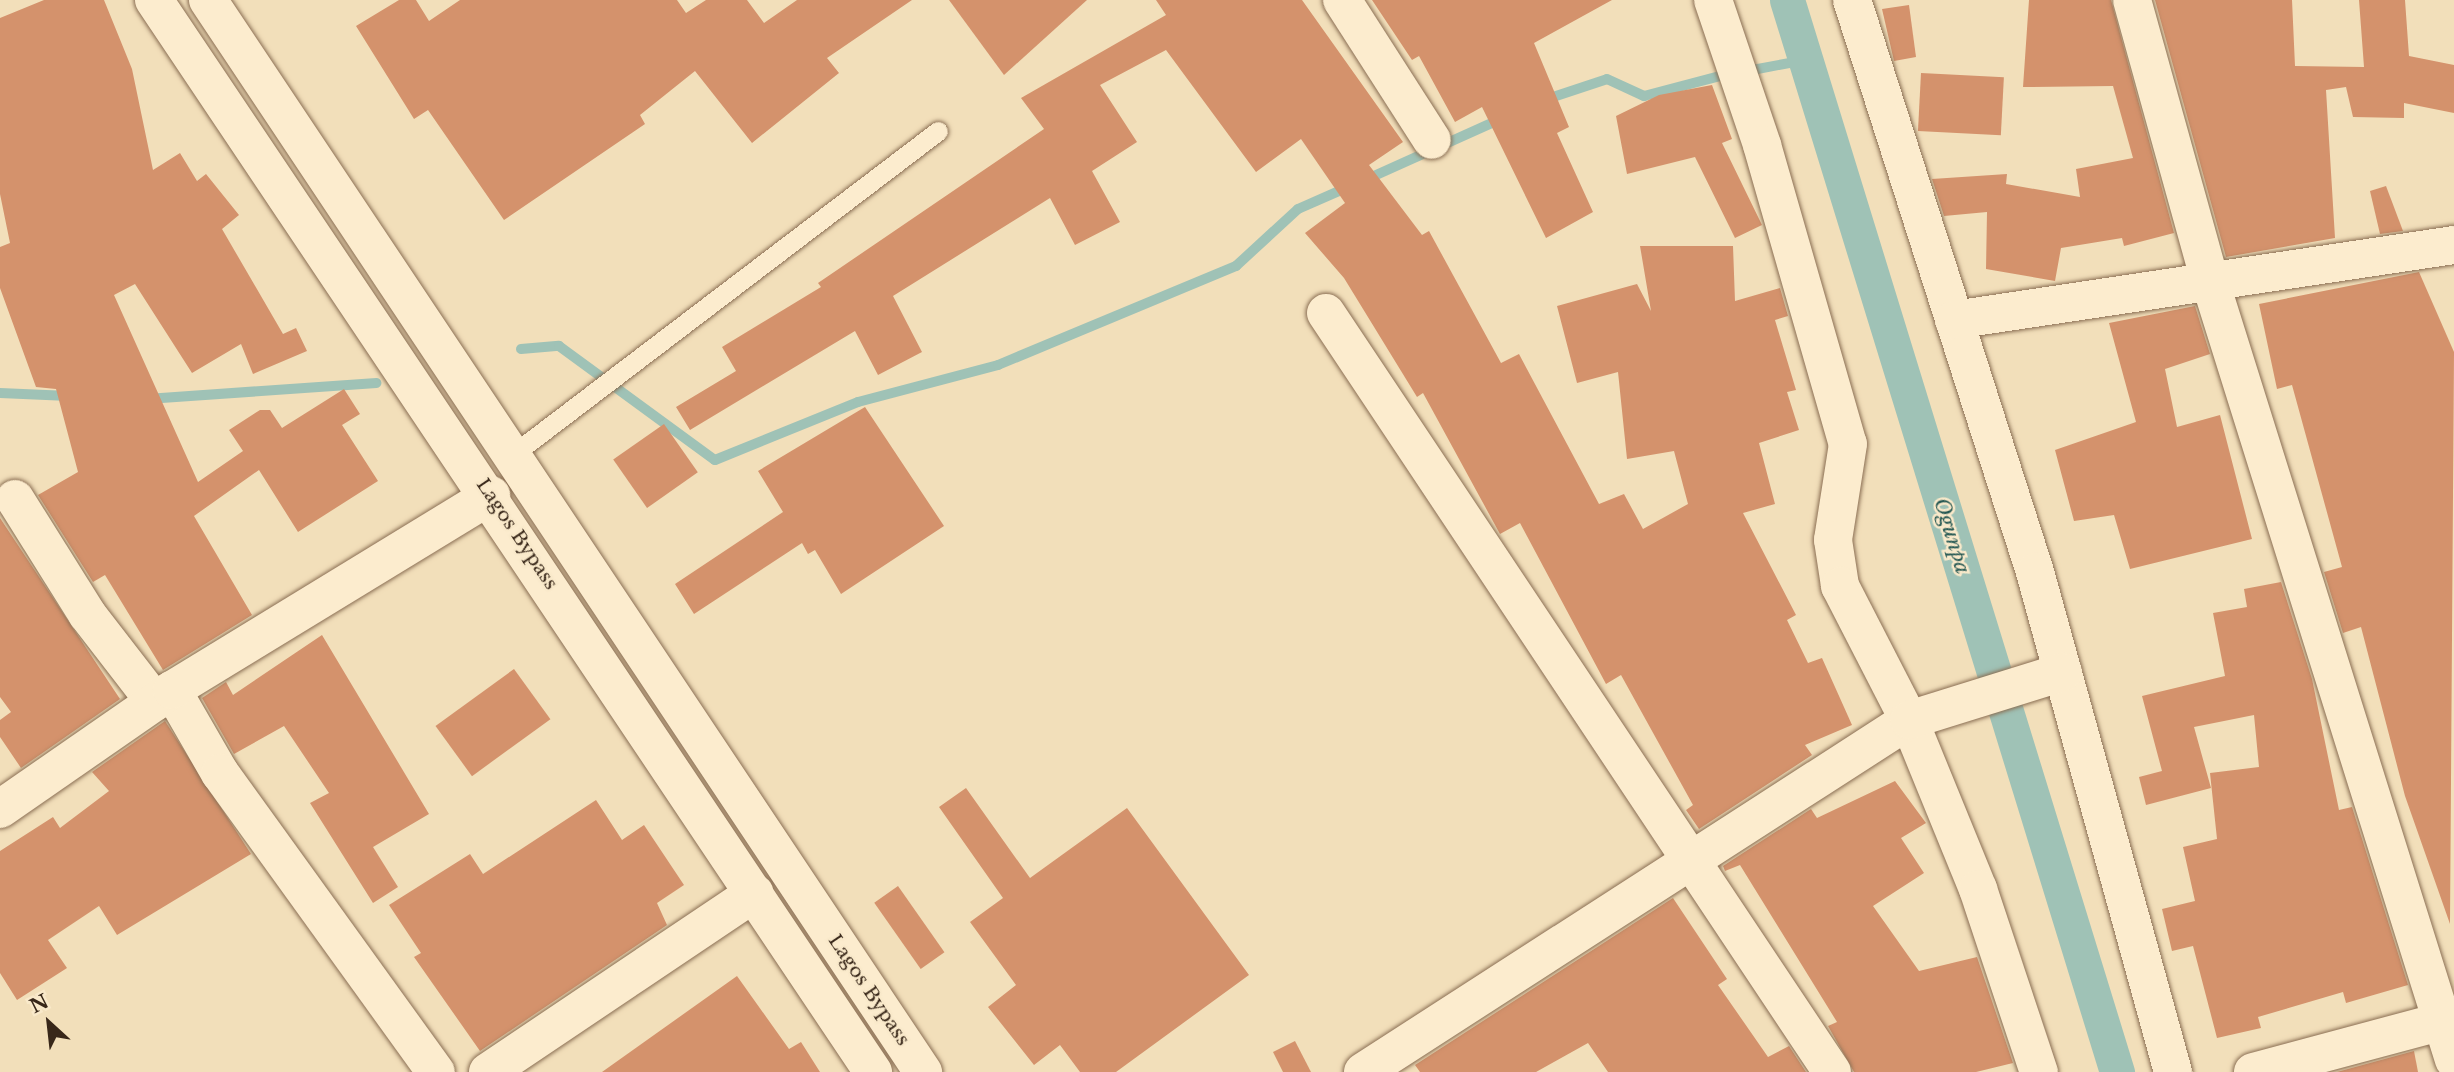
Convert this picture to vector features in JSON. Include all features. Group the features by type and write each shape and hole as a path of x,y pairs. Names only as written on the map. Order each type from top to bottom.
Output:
{"street":[{"name":"Lagos Bypass","path":"154,0 491,495 873,1072"},
{"name":"Lagos Bypass","path":"208,0 923,1072"},
{"path":"1342,0 1432,140"},
{"path":"1713,0 1762,145 1847,444 1833,540 1840,586 1918,717 2039,1072"},
{"path":"1852,0 1954,320 2052,675 2173,1072"},
{"path":"2132,0 2209,278 2448,1019 2454,1060"},
{"path":"1954,320 2209,278 2454,245"},
{"path":"1326,313 1686,859 1832,1072"},
{"path":"0,809 163,696 491,495"},
{"path":"15,499 87,614 163,696 436,1072"},
{"path":"1363,1072 1686,859 1918,717 2052,675"},
{"path":"488,1072 754,893"},
{"path":"2253,1072 2448,1019"}],"lane":[{"path":"512,455 598,393 939,131"}],"building":[{"path":"44,0 104,0 132,69 153,170 180,153 197,181 206,174 239,215 222,229 283,334 296,328 307,351 253,374 241,344 192,373 135,284 114,295 198,482 243,451 229,430 260,410 270,410 282,428 344,389 360,414 342,425 378,481 298,532 259,470 194,516 252,615 163,670 105,575 93,582 38,495 78,472 56,389 36,387 0,288 0,247 10,243 0,194 0,18"},
{"path":"399,0 416,0 429,21 460,0 677,0 686,13 706,0 747,0 764,23 797,0 912,0 827,58 839,73 752,143 695,71 640,115 645,124 504,220 428,110 414,119 356,26"},
{"path":"949,0 1087,0 1004,75"},
{"path":"1156,0 1302,0 1403,142 1369,165 1422,235 1429,231 1501,363 1519,354 1599,504 1624,494 1643,529 1688,504 1674,451 1627,459 1618,372 1577,383 1557,306 1637,284 1651,311 1640,246 1733,246 1735,301 1780,288 1788,316 1775,320 1796,390 1787,392 1799,430 1759,443 1775,504 1743,513 1796,615 1787,620 1808,663 1822,658 1852,725 1805,745 1812,755 1699,829 1686,810 1693,805 1621,675 1606,684 1520,523 1500,534 1423,393 1417,397 1344,278 1305,233 1345,203 1301,139 1256,172 1166,50 1100,85 1137,142 1092,171 1120,222 1075,245 1050,198 893,296 922,352 878,375 855,331 690,430 676,407 736,371 722,347 821,287 818,283 1044,129 1021,98 1166,15"},
{"path":"1372,0 1612,0 1534,43 1569,127 1557,133 1593,212 1546,238 1482,107 1455,122 1419,56 1412,60"},
{"path":"2029,0 2111,0 2174,233 2124,246 2122,238 2061,248 2055,281 1986,269 1987,212 1944,216 1932,179 2007,174 2006,184 2080,197 2076,169 2133,158 2113,86 2023,87"},
{"path":"2155,0 2292,0 2295,66 2364,67 2359,0 2405,0 2409,56 2454,65 2454,113 2404,103 2404,118 2353,117 2346,87 2326,90 2335,238 2226,257"},
{"path":"1909,5 1916,57 1894,61 1882,9"},
{"path":"1921,73 2004,77 2001,135 1918,131"},
{"path":"1712,85 1732,139 1722,143 1762,225 1735,238 1695,157 1627,174 1616,116 1659,95"},
{"path":"2386,186 2403,231 2380,234 2370,191"},
{"path":"2419,272 2454,352 2450,924 2405,796 2361,627 2343,633 2324,572 2342,567 2292,385 2277,389 2259,304"},
{"path":"2195,306 2210,354 2165,369 2177,427 2220,415 2252,539 2130,569 2114,515 2074,521 2055,450 2136,422 2109,323"},
{"path":"865,407 944,526 841,594 815,550 808,554 802,543 694,614 675,584 783,512 758,471"},
{"path":"664,424 698,472 647,508 613,460"},
{"path":"0,518 120,699 21,768 0,737 0,720 11,712 0,697"},
{"path":"2281,582 2312,679 2339,810 2352,807 2408,985 2346,1003 2343,992 2258,1017 2261,1028 2217,1038 2193,946 2172,951 2162,909 2195,901 2183,847 2217,839 2210,773 2259,767 2254,715 2194,727 2211,788 2146,805 2139,777 2162,771 2142,696 2225,676 2213,613 2247,607 2244,589"},
{"path":"322,635 429,814 373,847 398,887 373,903 310,803 329,793 284,726 234,754 202,698 226,682 233,695"},
{"path":"514,669 550,719 472,776 436,726"},
{"path":"165,721 251,854 117,935 99,906 48,940 67,968 17,1000 0,973 0,851 53,817 60,828 109,791 92,772"},
{"path":"1895,781 1926,823 1901,838 1924,873 1873,906 1919,971 1977,957 2013,1063 1976,1072 1854,1072 1828,1026 1837,1022 1740,865 1725,871 1723,866 1811,809 1817,818"},
{"path":"966,788 1030,878 1127,808 1249,975 1116,1072 1080,1072 1060,1045 1034,1065 988,1007 1016,985 970,922 1003,898 939,807"},
{"path":"596,800 622,840 644,825 684,885 657,903 667,925 480,1051 414,957 421,953 389,905 470,854 483,874"},
{"path":"898,886 944,952 921,969 874,903"},
{"path":"1673,898 1727,979 1718,985 1768,1057 1789,1046 1806,1072 1608,1072 1588,1043 1536,1072 1420,1072 1415,1065"},
{"path":"737,976 789,1049 801,1042 820,1072 602,1072"},
{"path":"1295,1041 1311,1072 1283,1072 1273,1052"},
{"path":"2414,1051 2418,1072 2337,1072"}],"waterway":[{"name":"Ogunpa","path":"1787,0 2117,1072"},
{"path":"1747,71 1805,60"},
{"path":"1544,100 1607,79 1644,96 1728,74"},
{"path":"1365,180 1501,119"},
{"path":"521,349 559,346 715,460 858,402 998,365 1236,266 1298,209 1348,187"},
{"path":"147,399 376,383"},
{"path":"0,393 69,396"}]}
